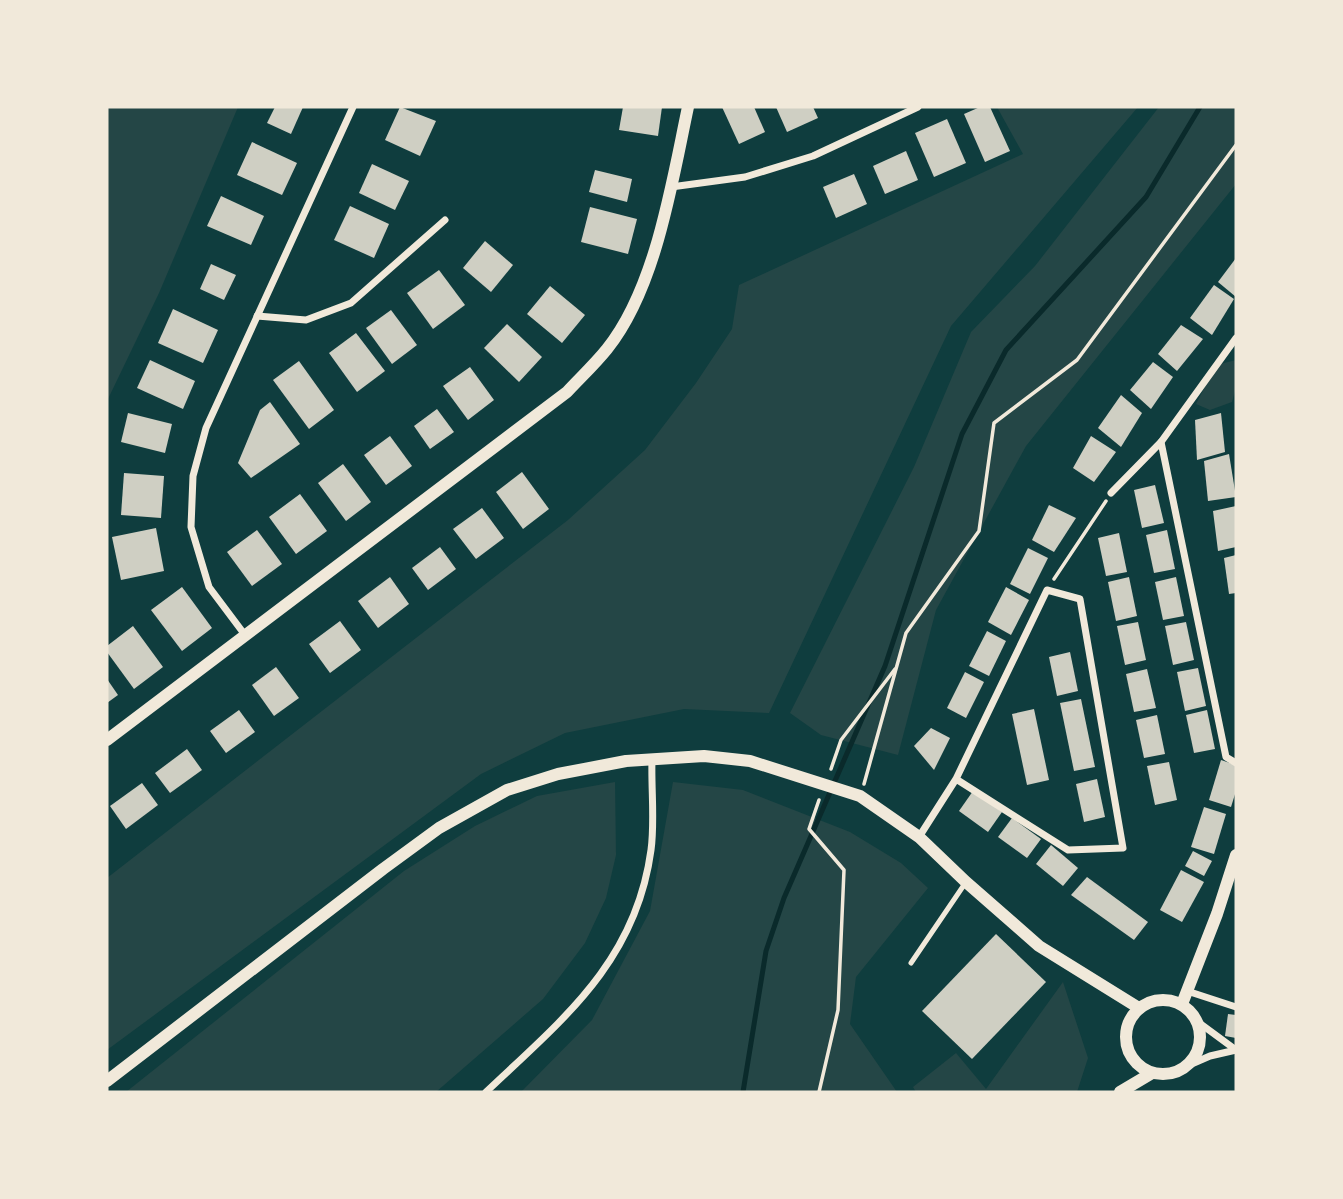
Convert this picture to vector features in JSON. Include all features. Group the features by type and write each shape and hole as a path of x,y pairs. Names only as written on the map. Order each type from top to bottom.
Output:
{"street":[{"path":"246,635 209,587 191,527 193,476 206,428 353,107"},
{"path":"107,740 567,392 608,348 632,309 648,271 671,187 688,107"},
{"path":"671,187 745,177 813,156 918,107"},
{"path":"257,316 306,320 351,303 445,220"},
{"path":"1111,493 1161,442 1236,338"},
{"path":"1161,442 1226,757 1236,763"},
{"path":"919,837 956,779 1047,590 1080,599 1123,848 1068,850 956,779"},
{"path":"107,1081 439,828 507,790 558,774 626,761 704,756 750,761 860,796 919,837 1040,946 1139,1008"},
{"path":"486,1092 577,1006 612,960 637,907 651,850 652,760"},
{"path":"1182,1004 1217,914 1236,855"},
{"path":"1187,991 1236,1007"},
{"path":"1171,1000 1182,1004 1198,1022 1236,1050 1210,1056 1176,1073 1152,1073 1133,1060 1128,1050 1127,1027 1139,1008 1149,1002 1171,1000"},
{"path":"1187,1066 1195,1058 1199,1046 1198,1022"},
{"path":"1120,1092 1152,1073"}],"lane":[{"path":"911,962 966,882"}],"path":[{"path":"860,796 906,633 979,531 994,423 1077,360 1236,145"},
{"path":"1047,590 1111,493"},
{"path":"831,769 841,740 897,667"},
{"path":"819,800 809,829 844,870 838,1010 819,1092"}],"shaded area":[{"path":"107,107 238,107 159,293 107,401"},
{"path":"997,107 1138,107 951,326 769,713 684,709 565,733 481,774 107,1050 107,878 568,520 645,450 696,383 732,329 739,285 1023,154"},
{"path":"1159,107 1236,107 1236,184 1026,446 936,610 898,755 821,735 790,713 914,467 971,332 1035,266"},
{"path":"1236,360 1236,387 1232,402 1210,410 1196,404 1216,365"},
{"path":"615,782 616,855 606,898 585,943 543,999 436,1092 126,1092 404,871 475,826 537,796"},
{"path":"673,782 743,790 850,832 901,863 928,888 856,977 850,1024 897,1092 521,1092 592,1020 650,911"},
{"path":"1063,982 1088,1058 1077,1092 916,1092 913,1087 956,1053 986,1089"}],"building":[{"path":"275,107 303,107 291,134 267,123"},
{"path":"400,107 436,121 420,156 385,140"},
{"path":"623,107 662,107 658,136 619,130"},
{"path":"722,107 754,107 765,132 739,144"},
{"path":"776,107 813,107 818,118 787,132"},
{"path":"980,107 990,107 1010,151 985,162 964,114"},
{"path":"947,119 966,163 934,177 915,133"},
{"path":"252,142 297,163 282,195 237,175"},
{"path":"906,151 918,180 885,194 873,166"},
{"path":"372,164 409,181 395,210 359,193"},
{"path":"595,170 632,179 627,202 589,192"},
{"path":"854,174 867,204 836,218 823,187"},
{"path":"221,196 264,216 251,245 207,226"},
{"path":"350,206 389,224 374,258 334,240"},
{"path":"590,207 637,219 628,254 581,242"},
{"path":"485,241 513,265 491,292 463,268"},
{"path":"1236,258 1236,297 1218,282"},
{"path":"211,264 236,275 224,300 200,289"},
{"path":"439,270 465,305 433,329 407,293"},
{"path":"1214,285 1234,299 1212,335 1190,318"},
{"path":"550,286 585,315 562,343 527,314"},
{"path":"173,309 218,330 203,363 158,343"},
{"path":"391,310 417,345 392,364 366,328"},
{"path":"507,324 542,357 519,382 484,348"},
{"path":"1181,325 1203,339 1177,371 1158,354"},
{"path":"356,333 385,371 357,392 329,353"},
{"path":"150,360 195,381 183,409 137,388"},
{"path":"299,361 334,410 309,429 273,380"},
{"path":"1153,362 1173,377 1151,409 1130,390"},
{"path":"470,367 494,400 468,420 443,386"},
{"path":"1121,395 1142,413 1121,447 1098,428"},
{"path":"270,402 300,444 251,478 238,463 260,410"},
{"path":"437,409 454,432 430,449 414,426"},
{"path":"128,413 172,424 165,453 121,442"},
{"path":"1221,413 1225,452 1197,460 1195,420"},
{"path":"390,436 412,466 386,485 364,455"},
{"path":"1091,436 1116,452 1094,482 1073,468"},
{"path":"1229,454 1236,497 1208,501 1204,461"},
{"path":"343,464 371,502 346,521 318,483"},
{"path":"522,472 549,509 523,529 496,492"},
{"path":"124,473 164,476 161,518 121,515"},
{"path":"1155,485 1164,523 1142,528 1134,490"},
{"path":"300,494 327,531 296,554 269,517"},
{"path":"1049,505 1076,518 1054,552 1032,540"},
{"path":"1236,506 1236,547 1218,551 1213,511"},
{"path":"482,508 504,538 476,559 453,529"},
{"path":"156,528 164,571 121,580 112,537"},
{"path":"257,530 282,564 252,586 227,552"},
{"path":"1167,530 1175,569 1154,573 1146,535"},
{"path":"1119,533 1127,572 1106,576 1098,538"},
{"path":"440,547 456,569 428,590 412,568"},
{"path":"1028,548 1048,558 1030,594 1010,584"},
{"path":"1236,555 1236,593 1229,594 1224,558"},
{"path":"390,577 409,604 378,628 358,601"},
{"path":"1129,577 1137,616 1116,621 1108,582"},
{"path":"1176,577 1184,616 1163,620 1155,582"},
{"path":"182,587 212,628 182,651 151,610"},
{"path":"1006,587 1029,600 1011,635 988,622"},
{"path":"340,621 361,650 330,673 309,644"},
{"path":"1138,622 1146,660 1125,665 1117,626"},
{"path":"1186,622 1194,660 1173,665 1165,626"},
{"path":"133,626 163,667 134,689 107,652 107,646"},
{"path":"987,631 1006,641 989,676 969,666"},
{"path":"1070,652 1078,691 1057,696 1049,657"},
{"path":"276,667 299,698 274,716 252,685"},
{"path":"1198,668 1206,706 1185,711 1177,672"},
{"path":"1147,669 1156,708 1134,712 1126,674"},
{"path":"965,672 984,682 966,718 947,708"},
{"path":"107,679 118,695 107,703"},
{"path":"1081,699 1095,767 1074,771 1060,703"},
{"path":"1034,709 1049,780 1027,785 1012,714"},
{"path":"239,710 255,732 226,753 210,731"},
{"path":"1207,710 1215,749 1194,753 1186,715"},
{"path":"1157,715 1165,754 1144,758 1136,720"},
{"path":"931,728 950,738 934,770 914,746"},
{"path":"187,749 202,770 170,793 155,773"},
{"path":"1221,760 1236,765 1236,791 1231,807 1209,800"},
{"path":"1169,762 1177,800 1155,805 1147,766"},
{"path":"1097,779 1105,817 1084,822 1076,784"},
{"path":"142,783 158,805 126,829 110,806"},
{"path":"973,791 1002,812 988,832 959,811"},
{"path":"1204,807 1226,814 1214,854 1191,847"},
{"path":"1012,818 1041,839 1027,858 998,837"},
{"path":"1051,845 1078,868 1063,886 1036,864"},
{"path":"1193,851 1212,861 1204,876 1185,866"},
{"path":"1181,870 1204,882 1182,922 1160,910"},
{"path":"1087,877 1148,922 1134,940 1071,895"},
{"path":"996,934 1046,982 972,1059 922,1011"},
{"path":"1228,1014 1236,1015 1236,1038 1225,1036"}],"waterway":[{"path":"743,1092 766,951 784,898 885,666 962,434 1006,350 1146,197 1200,107"}]}
